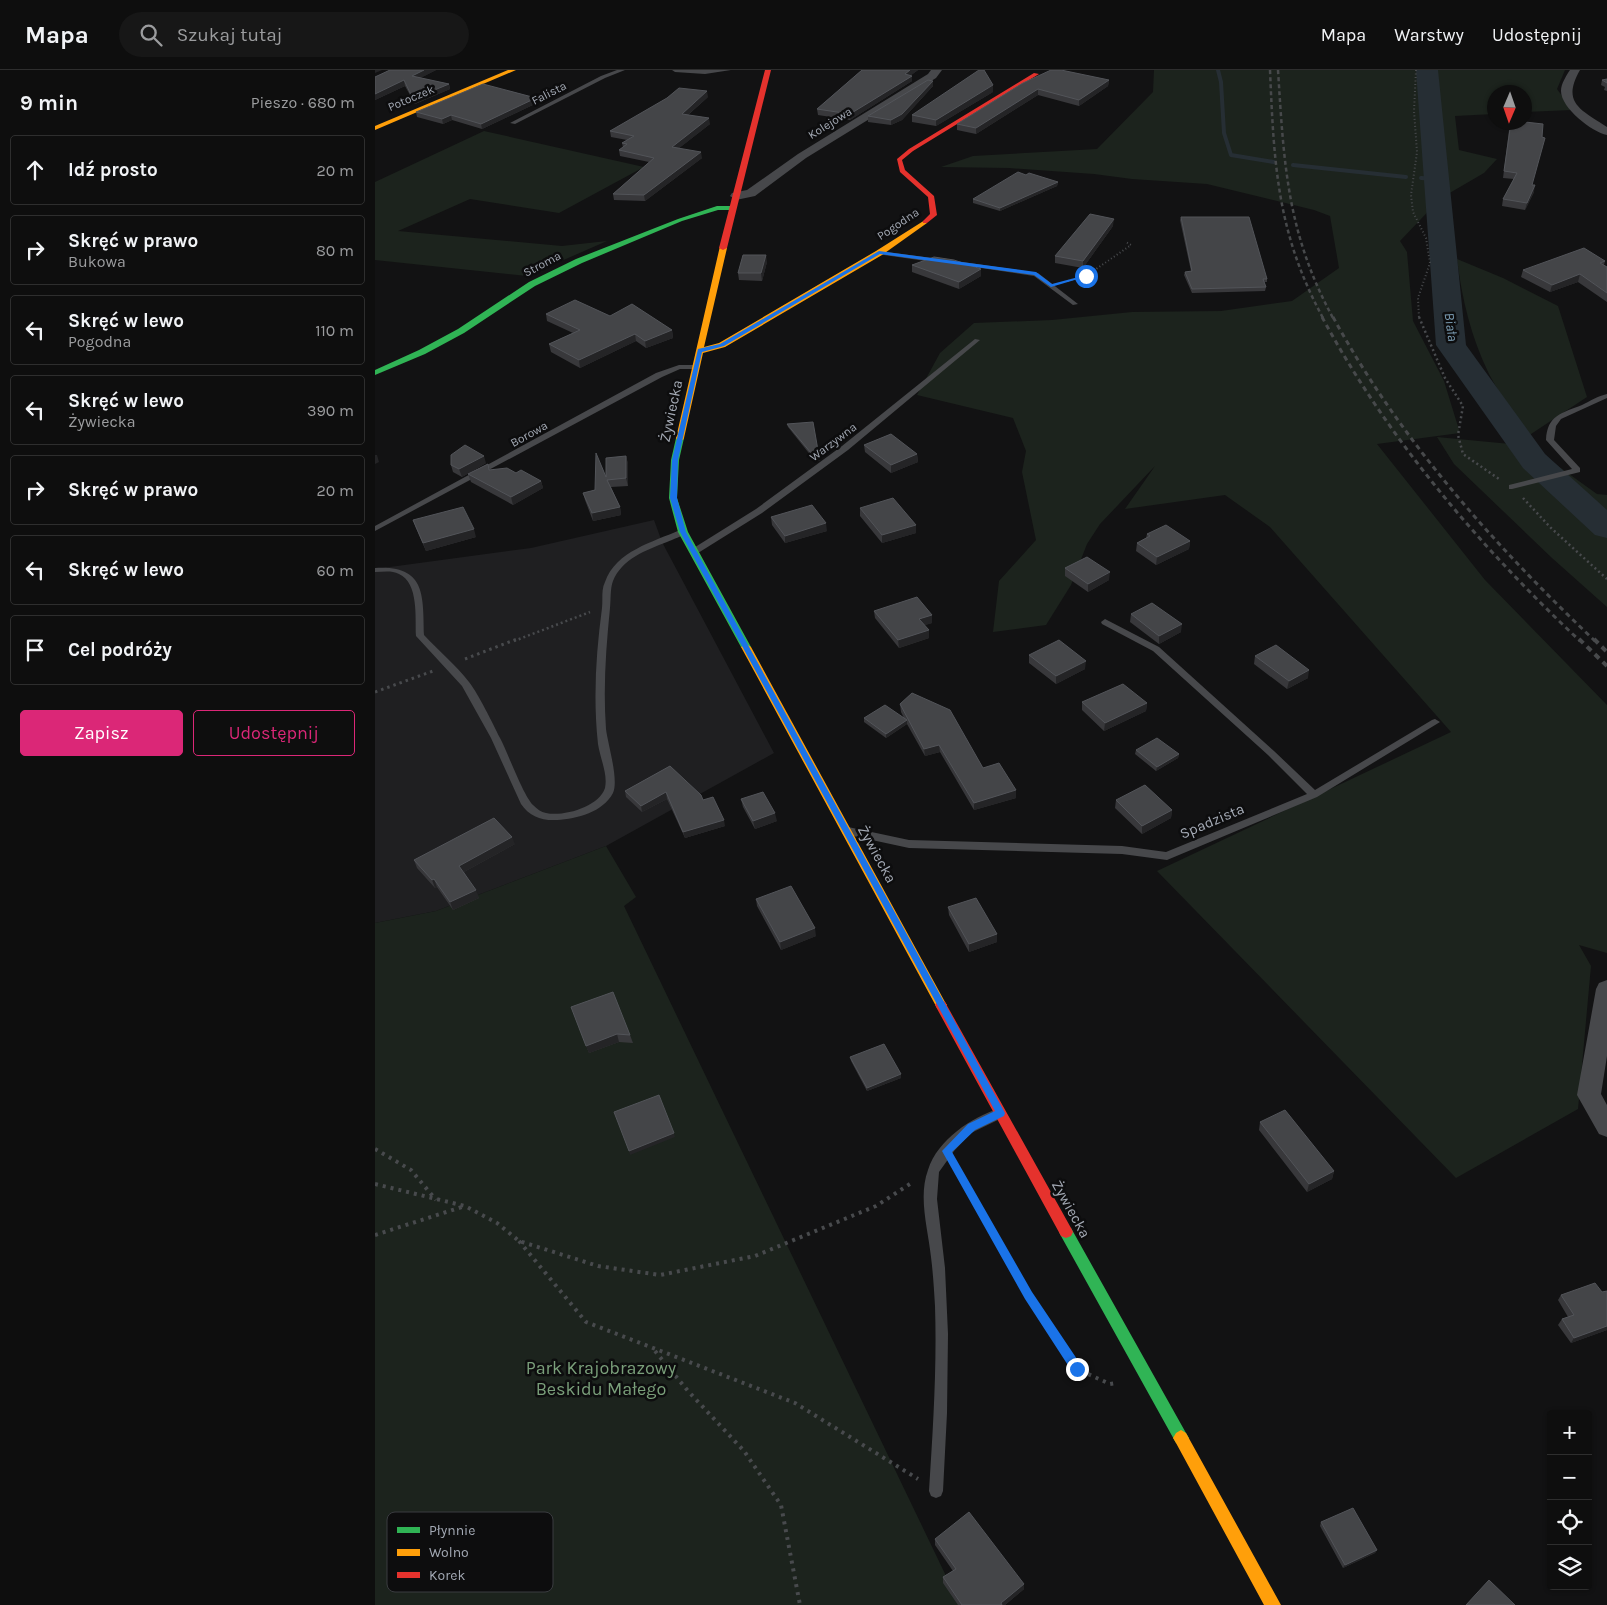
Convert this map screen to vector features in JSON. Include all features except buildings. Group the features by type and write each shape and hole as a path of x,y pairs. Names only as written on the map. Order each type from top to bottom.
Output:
{"main road":[{"name":"Potoczek","path":"375,128 513,70"},
{"name":"Żywiecka","path":"768,70 675,460 673,498 683,532 1273,1605"},
{"name":"Pogodna","path":"700,350 722,345 917,229 934,215 931,196 903,171 899,160 903,155 1036,74"},
{"name":"Stroma","path":"375,373 438,344 532,284 579,261 680,220 735,202"}],"street":[{"name":"Kolejowa","path":"735,202 802,156 932,76 937,70"},
{"path":"1575,70 1568,83 1566,92 1569,101 1579,112 1607,132"},
{"path":"1607,989 1589,1095 1607,1128"}],"lane":[{"name":"Falista","path":"513,123 603,77 622,70"},
{"path":"675,70 705,72 728,70"},
{"path":"879,253 1036,274 1075,304"},
{"name":"Warzywna","path":"695,551 759,511 845,448 977,340"},
{"name":"Borowa","path":"375,529 659,374 679,367 696,367"},
{"path":"1512,487 1565,475 1577,470 1550,440 1549,431 1553,423 1563,414 1607,396"},
{"path":"375,570 399,570 405,573 419,595 420,636 466,684 496,738 526,804 533,813 543,817 555,818 574,815 592,807 601,801 609,791 610,781 603,744 601,681 602,635 609,582 621,562 630,555 683,532"},
{"path":"1105,622 1156,649 1271,753 1314,795"},
{"name":"Spadzista","path":"847,831 909,844 1122,850 1167,856 1314,795 1435,722"},
{"path":"935,1490 942,1404 943,1331 940,1268 931,1198 933,1170 947,1151 972,1127 1001,1113"}],"path":[{"path":"1417,70 1415,111 1417,152 1411,195 1413,212 1427,238 1430,263 1419,298 1419,319 1445,378 1463,406 1458,435 1463,454 1512,487 1551,528 1607,579"},
{"path":"1051,285 1086,276 1131,245 1127,242"},
{"path":"469,657 589,612"},
{"path":"375,692 448,666"},
{"path":"375,1149 411,1170 437,1200"},
{"path":"947,1151 1029,1295 1077,1369 1110,1384 1147,1377"},
{"path":"519,1241 598,1266 660,1275 755,1256 876,1206 933,1170"},
{"path":"375,1184 465,1206 497,1223 519,1241 586,1322 795,1403 935,1490"},
{"path":"375,1236 465,1206"},
{"path":"653,1349 688,1391 744,1451 781,1504 800,1605"}],"shaded area":[{"path":"654,520 662,542 774,753 606,846 436,911 375,923 375,569 531,548"}],"green space":[{"path":"1154,70 1565,70 1557,89 1572,110 1532,112 1532,85 1487,85 1487,114 1455,116 1459,150 1497,159 1484,173 1441,198 1400,241 1407,252 1413,321 1444,381 1460,433 1377,444 1485,580 1607,705 1607,953 1579,945 1591,966 1578,1109 1456,1178 1157,871 1451,732 1270,527 1225,495 1125,509 1155,466 1100,524 1087,544 1071,585 1046,625 993,632 999,581 1036,540 1022,472 1026,451 1013,418 917,395 940,353 974,323 1052,320 1132,312 1221,311 1292,301 1339,268 1330,216 1314,210 1207,184 1009,168 941,167 973,156 1097,149 1153,92"},
{"path":"484,131 644,167 559,213 470,199 398,231 562,246 607,241 527,276 375,260 375,182"},
{"path":"1457,259 1503,278 1558,306 1587,397 1528,436 1498,390 1477,346 1468,318"},
{"path":"1437,437 1530,446 1597,494 1607,495 1607,607 1552,558 1454,464"},
{"name":"Park Krajobrazowy Beskidu Małego","path":"606,846 636,897 624,906 960,1605 375,1605 375,923 436,911"}],"waterway":[{"path":"1218,70 1221,82 1224,133 1231,155 1274,162"},
{"name":"Biała","path":"1427,70 1451,345 1534,461 1607,528"},
{"path":"1293,165 1406,177"},
{"path":"1421,178 1437,179"}],"railway":[{"path":"1270,70 1276,168 1287,227 1296,257 1323,318"},
{"path":"1278,70 1286,168 1297,227 1306,257 1333,318"},
{"path":"1322,317 1376,406 1438,489 1506,567 1580,641"},
{"path":"1333,317 1359,362 1388,406 1451,489 1485,529 1557,605 1595,641"},
{"path":"1579,639 1607,666"},
{"path":"1594,639 1607,652"}],"traffic: fast":[{"path":"375,373 422,352 461,331 532,284 579,261 680,220 717,208 733,208"},
{"path":"680,438 675,460 673,498 683,532 746,647"},
{"path":"1066,1232 1181,1438"}],"traffic: slow":[{"path":"375,128 513,70"},
{"path":"700,351 722,345 879,253 925,222"},
{"path":"680,438 723,248"},
{"path":"746,647 941,1005"},
{"path":"1181,1438 1273,1605"}],"traffic: jam":[{"path":"723,248 768,70"},
{"path":"925,222 934,215 931,196 902,171 899,160 911,150 1036,74"},
{"path":"941,1005 1066,1232"}],"route":[{"path":"1077,1369 1029,1295 947,1151 957,1139 972,1127 1001,1113 683,532 673,498 675,460 700,350 722,345 879,253 1036,274 1051,285 1086,276"}]}
